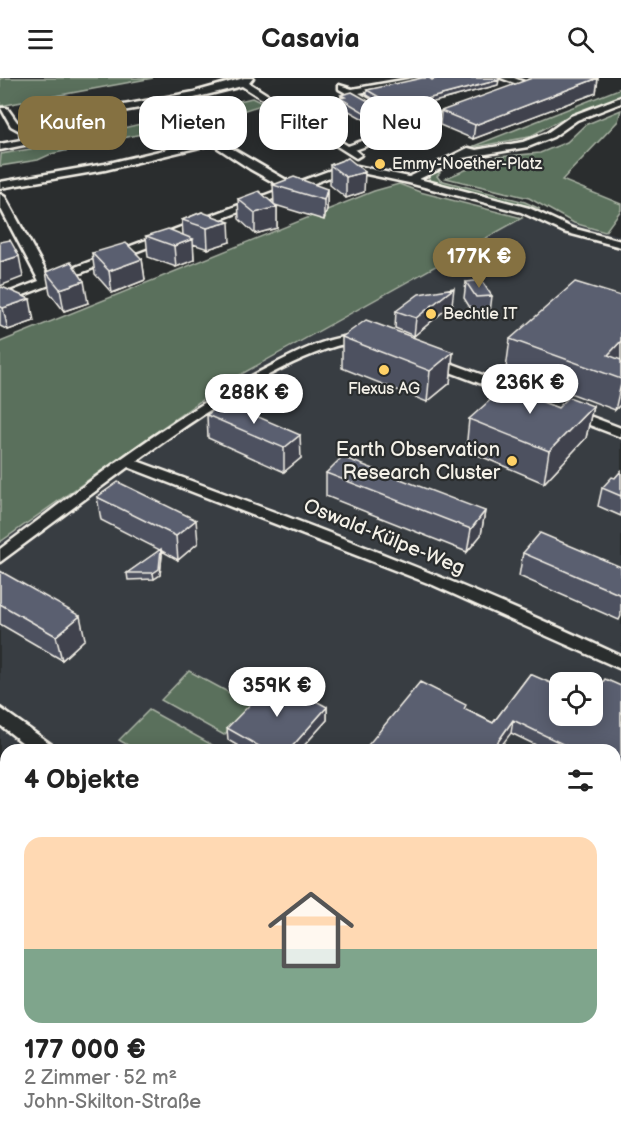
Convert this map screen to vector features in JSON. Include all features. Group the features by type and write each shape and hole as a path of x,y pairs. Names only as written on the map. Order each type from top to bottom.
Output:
{"street":[{"path":"351,92 428,78"},
{"path":"505,78 533,83 507,92"},
{"path":"127,107 194,95 246,80 349,148 360,159 357,169"},
{"path":"342,87 360,97"},
{"path":"410,180 464,155 537,141 574,118 621,100"},
{"path":"442,116 475,104"},
{"path":"4,110 18,126"},
{"path":"0,185 105,167 214,141 253,167 293,188"},
{"path":"0,147 18,143"},
{"path":"349,148 360,144"},
{"path":"0,300 342,169 357,169 410,180 525,210 568,230 621,244"},
{"path":"0,197 13,230 46,283"},
{"path":"0,556 127,462 242,384 340,340 379,341"},
{"path":"417,355 532,399"},
{"path":"562,410 621,433"},
{"name":"Oswald-Külpe-Weg","path":"127,462 376,555 537,623 621,663"},
{"path":"0,715 37,744"}],"shaded area":[{"path":"522,218 574,223 621,236 621,744 0,744 0,542 229,381"}],"green space":[{"path":"0,78 153,78 55,96 18,96 18,103 0,106"},
{"path":"621,88 621,96 560,120 529,137 469,148"},
{"path":"252,98 259,102 259,106 247,109 247,99"},
{"path":"621,110 618,121 562,180 621,204 621,210 605,232 574,223 529,198 446,178 497,157 540,153 567,142 585,125"},
{"path":"139,124 139,134 127,137 127,127"},
{"path":"24,150 69,150 38,160 0,166 1,154"},
{"path":"436,171 440,173 437,176 440,180 525,202 540,209 433,183 428,177"},
{"path":"399,184 420,192 522,218 229,381 0,542 0,342 374,191"},
{"path":"189,671 252,705 224,735 161,700"},
{"path":"149,710 210,744 126,744 119,740"}],"building":[{"path":"422,78 432,80 438,78 499,78 499,80 438,96 377,96 367,90"},
{"path":"532,78 598,78 475,125 442,111"},
{"path":"352,92 360,96 360,110 348,103 348,96 341,95"},
{"path":"348,158 365,172 346,177 330,165"},
{"path":"294,177 327,189 324,200 273,185"},
{"path":"259,191 277,207 255,213 238,199"},
{"path":"202,212 229,222 207,228 182,220"},
{"path":"168,229 193,239 174,246 146,236"},
{"path":"10,240 19,256 0,262 0,242"},
{"path":"126,243 142,259 109,271 92,253"},
{"path":"71,262 84,281 60,289 46,272"},
{"path":"481,280 492,296 476,297 466,282"},
{"path":"575,282 621,296 621,341 608,355 621,360 621,379 510,339"},
{"path":"0,288 30,299 3,308 0,306"},
{"path":"454,288 416,318 396,311 419,294"},
{"path":"366,320 453,352 430,371 342,337"},
{"path":"516,377 540,386 529,397 558,408 569,397 593,406 549,451 469,419"},
{"path":"224,402 300,435 284,448 207,415"},
{"path":"342,457 485,511 471,529 326,473"},
{"path":"621,471 621,496 602,488 612,477 615,478"},
{"path":"118,482 196,520 176,536 97,497"},
{"path":"540,533 621,567 621,595 523,553"},
{"path":"161,549 159,569 153,573 127,573"},
{"path":"0,571 80,616 56,636 0,604"},
{"path":"530,674 549,682 549,726 603,726 603,682 605,679 621,686 621,744 563,744 513,720 496,744 369,744 420,682 466,705 464,709 493,723"},
{"path":"275,679 327,707 294,744 255,744 227,728"}],"place":[{"name":"Emmy-Noether-Platz","path":"380,164"},
{"name":"Bechtle IT","path":"431,314"},
{"name":"Flexus AG","path":"384,370"},
{"name":"Earth Observation Research Cluster","path":"512,461"}]}
